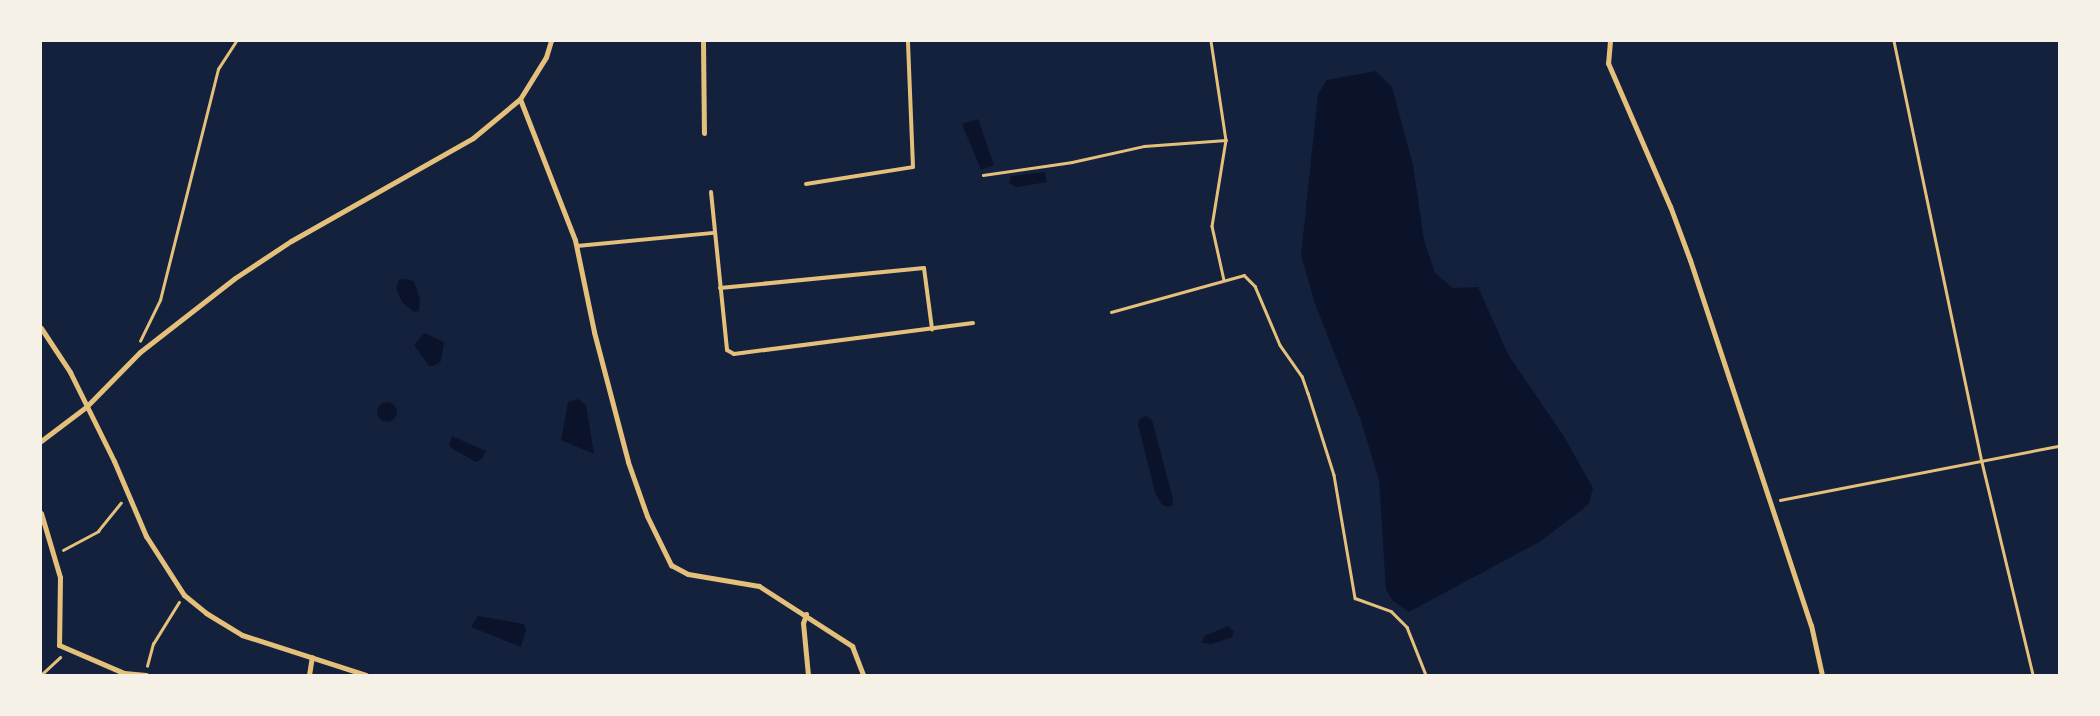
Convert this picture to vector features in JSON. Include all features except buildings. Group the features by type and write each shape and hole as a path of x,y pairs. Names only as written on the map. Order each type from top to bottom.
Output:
{"street":[{"path":"41,441 86,407 140,352 235,278 291,241 473,138 520,99 546,57 551,41"},
{"path":"703,41 704,133"},
{"path":"1610,41 1608,63 1670,206 1771,502 1810,625 1822,675"},
{"path":"520,99 576,246 594,332 628,462 647,516 671,565 688,574 759,586 806,614 852,646 864,675"},
{"path":"41,328 70,372 146,536 184,595 206,613 242,635 366,675"},
{"path":"41,513 54,552 62,592 59,645 66,650 124,673 146,675"},
{"path":"806,614 802,622 808,675"},
{"path":"309,675 312,657"}],"lane":[{"path":"806,184 913,167 908,41"},
{"path":"711,192 713,232 726,350 734,354 973,323"},
{"path":"576,246 713,232"},
{"path":"720,288 924,268 932,328"}],"path":[{"path":"140,352 140,336 160,300 218,69 236,41"},
{"path":"1212,41 1226,140 1212,226 1224,280"},
{"path":"1894,41 1982,462 2033,675"},
{"path":"983,174 1072,162 1144,146 1226,140"},
{"path":"1112,312 1244,275 1255,286 1280,345 1302,376 1334,475 1355,598 1391,611 1407,627 1426,675"},
{"path":"1771,502 2059,446"},
{"path":"54,552 64,550 98,531 129,496"},
{"path":"146,675 153,644 184,595"},
{"path":"42,675 66,650"}],"water":[{"path":"1376,71 1392,87 1413,165 1424,240 1435,273 1453,288 1478,287 1509,356 1563,435 1593,488 1589,504 1541,541 1409,612 1393,601 1386,590 1379,480 1360,418 1315,304 1301,255 1318,94 1327,80"},
{"path":"978,119 994,165 981,170 962,124"},
{"path":"1045,172 1047,182 1017,187 1009,183 1011,176"},
{"path":"399,280 414,281 420,300 419,311 414,312 402,302 396,288"},
{"path":"424,333 444,342 441,361 434,366 429,366 414,345"},
{"path":"578,399 586,405 594,454 561,440 568,402"},
{"path":"387,402 394,405 397,412 394,419 387,422 380,419 377,412 380,405"},
{"path":"1146,416 1152,420 1173,499 1173,505 1168,507 1162,505 1155,492 1138,424 1140,419"},
{"path":"452,436 486,451 482,459 476,462 453,449 449,445"},
{"path":"478,616 524,624 526,630 521,647 471,627"},
{"path":"1228,626 1234,631 1232,637 1212,644 1202,643 1204,636"}]}
